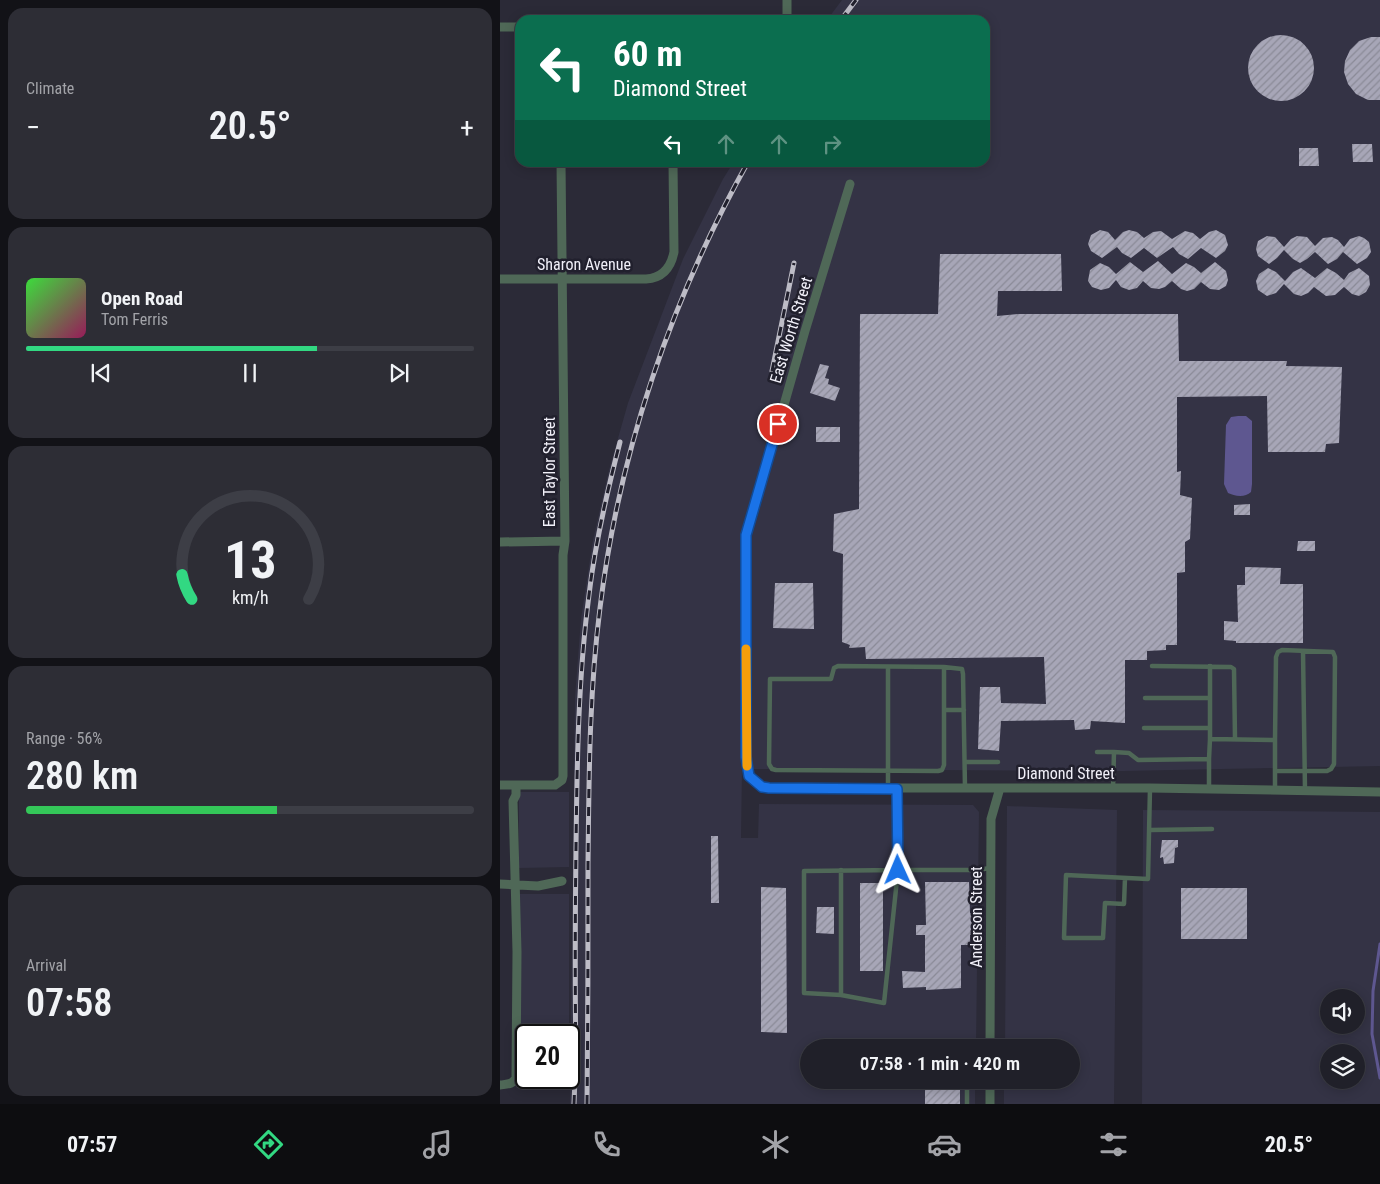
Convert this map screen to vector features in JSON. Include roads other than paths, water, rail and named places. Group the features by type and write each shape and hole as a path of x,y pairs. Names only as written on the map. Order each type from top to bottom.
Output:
{"street":[{"path":"787,0 787,15"},
{"path":"500,27 515,27"},
{"name":"East Taylor Street","path":"516,784 555,785 562,780 563,776 564,541 561,167"},
{"name":"Sharon Avenue","path":"500,279 654,279 666,271 674,252 673,167"},
{"name":"East Worth Street","path":"753,781 749,776 746,757 746,535 850,184"},
{"path":"500,542 564,541"},
{"name":"Diamond Street","path":"753,781 762,787 769,788 1209,788 1380,792"},
{"path":"500,784 516,784 516,795 513,801 516,942 514,1081 510,1084 500,1085"},
{"name":"Anderson Street","path":"990,1039 992,819 1000,788"},
{"path":"500,884 538,886 562,881"},
{"path":"990,1089 990,1104"}],"lane":[{"path":"1275,771 1327,771 1334,764 1335,657 1333,652 1282,650 1276,656 1275,740 1275,771 1275,789"},
{"path":"1303,650 1305,790"},
{"path":"944,667 944,765 942,770 772,769 769,764 770,679 831,679 834,668 838,666 944,667 962,669 965,788"},
{"path":"1152,666 1210,666 1231,667 1234,669 1235,739"},
{"path":"1209,788 1210,666"},
{"path":"888,667 887,771 892,789 898,870 884,1003 841,995 804,993 804,871 841,870 898,870 976,870 991,868"},
{"path":"1145,698 1210,698"},
{"path":"944,710 964,710"},
{"path":"1144,728 1210,728"},
{"path":"1210,739 1275,740"},
{"path":"1096,752 1128,753 1138,760 1209,759"},
{"path":"1113,788 1114,752"},
{"path":"965,762 998,762"},
{"path":"1125,878 1124,904 1105,903 1103,938 1064,938 1066,875 1148,879 1150,788"},
{"path":"1150,830 1212,829"},
{"path":"841,870 841,995"},
{"path":"967,1089 967,1104"}],"waterway":[{"path":"1380,944 1373,991 1372,1034 1380,1078"}],"railway":[{"path":"845,15 856,0"},
{"path":"587,1104 590,736 596,640 609,550 620,492 652,378 695,268 720,214 745,167"},
{"path":"772,371 794,263"},
{"path":"576,1024 576,816 582,658 598,537 620,442"},
{"path":"574,1104 575,1089"}]}
